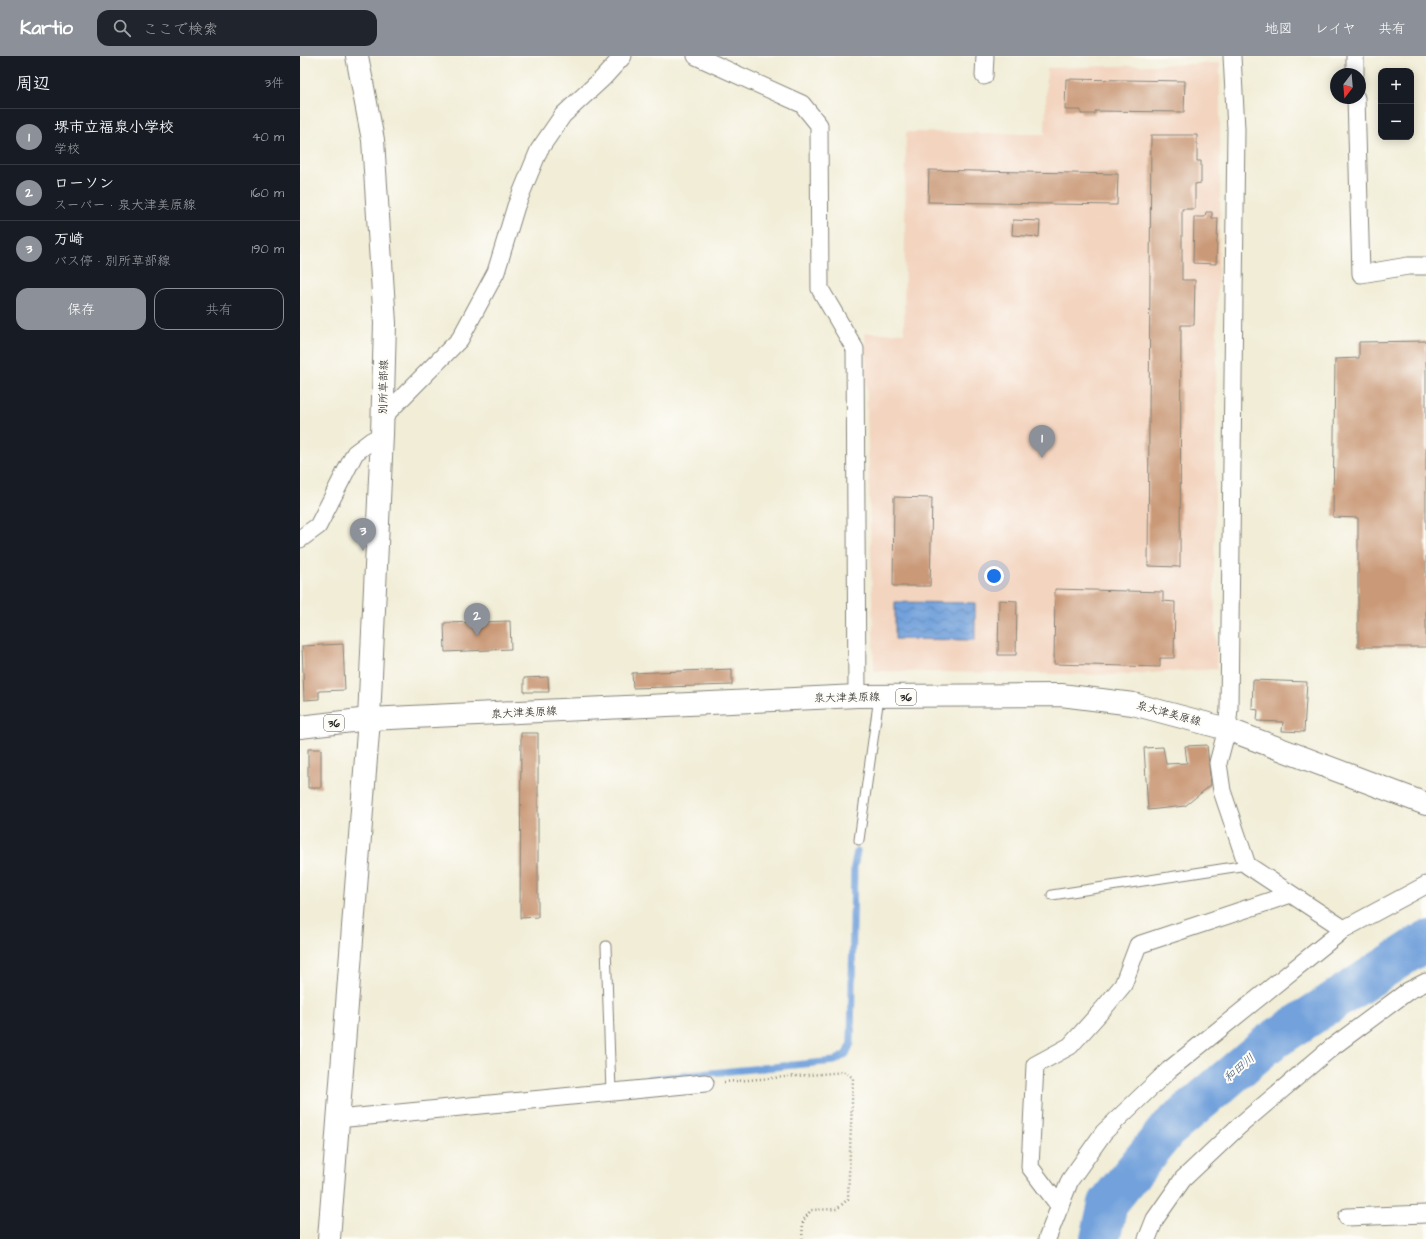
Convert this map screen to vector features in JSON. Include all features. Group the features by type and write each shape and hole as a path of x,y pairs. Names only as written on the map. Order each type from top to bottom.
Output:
{"main road":[{"name":"別所草部線","path":"329,1239 369,719 382,427 385,323 373,148 357,56"},
{"name":"泉大津美原線","path":"300,727 369,719 857,696 1061,695 1133,704 1227,729 1426,804"}],"street":[{"path":"300,539 318,526 355,453 371,441 460,339 496,272 516,206 539,150 563,115 603,78 623,56"},
{"path":"696,56 802,104 819,125 820,289 855,349 857,696"},
{"path":"984,76 985,56"},
{"path":"1232,56 1236,137 1229,709 1227,729 1218,763 1222,792 1247,865 1344,929"},
{"path":"1354,56 1355,68"},
{"path":"1356,104 1361,274 1408,266 1426,266"},
{"path":"1047,1239 1070,1180 1104,1132 1169,1070 1344,929 1426,885"},
{"path":"1060,1207 1030,1167 1035,1065 1070,1046 1104,1008 1123,985 1138,945 1291,894"},
{"path":"1147,1239 1155,1219 1183,1179 1238,1128 1331,1048 1408,991 1426,982"},
{"path":"338,1119 705,1083"},
{"path":"1347,1217 1426,1214"}],"lane":[{"path":"859,840 880,697"},
{"path":"1052,895 1247,865"},
{"path":"606,946 611,1092"}],"path":[{"path":"705,1083 845,1072 853,1078 848,1199 837,1209 811,1210 803,1221 802,1239"}],"shaded area":[{"path":"1220,63 1220,210 1217,313 1214,584 1217,669 1112,675 874,671 865,333 904,333 906,132 1045,134 1047,68"}],"water":[{"path":"895,602 975,603 975,640 895,639"}],"building":[{"path":"1066,79 1185,81 1184,112 1095,111 1095,114 1081,114 1081,110 1065,110"},
{"path":"1151,135 1197,135 1197,161 1201,161 1201,183 1195,184 1195,209 1182,209 1182,280 1195,280 1194,325 1181,325 1180,567 1148,566"},
{"path":"929,170 1118,174 1117,205 928,202"},
{"path":"1206,212 1212,212 1212,218 1218,218 1216,264 1193,263 1194,217 1205,217"},
{"path":"1013,220 1040,221 1039,237 1012,235"},
{"path":"1426,341 1426,647 1358,647 1358,518 1333,517 1335,359 1359,358 1359,342"},
{"path":"894,497 932,498 930,586 893,586"},
{"path":"1055,589 1163,592 1163,601 1175,602 1174,658 1160,658 1160,667 1054,664"},
{"path":"999,600 1017,601 1016,655 998,655"},
{"path":"510,621 511,649 445,652 444,623"},
{"path":"343,644 345,690 319,691 319,699 304,700 302,646"},
{"path":"732,669 732,685 633,688 632,673"},
{"path":"548,677 549,692 524,692 524,678"},
{"path":"1253,680 1307,682 1304,732 1282,731 1283,722 1257,721 1258,710 1252,709"},
{"path":"521,733 538,733 538,917 520,918"},
{"path":"1207,745 1211,785 1185,806 1148,810 1144,748 1163,747 1166,764 1187,763 1185,746"},
{"path":"308,749 321,749 321,788 308,788"}],"waterway":[{"path":"649,1079 835,1061 846,1054 851,1043 854,867 857,851"},
{"name":"和田川","path":"1100,1239 1108,1203 1167,1130 1269,1043 1426,941"}],"place":[{"name":"堺市立福泉小学校","path":"1042,458"},
{"name":"万崎","path":"363,551"},
{"name":"ローソン","path":"477,636"}]}
